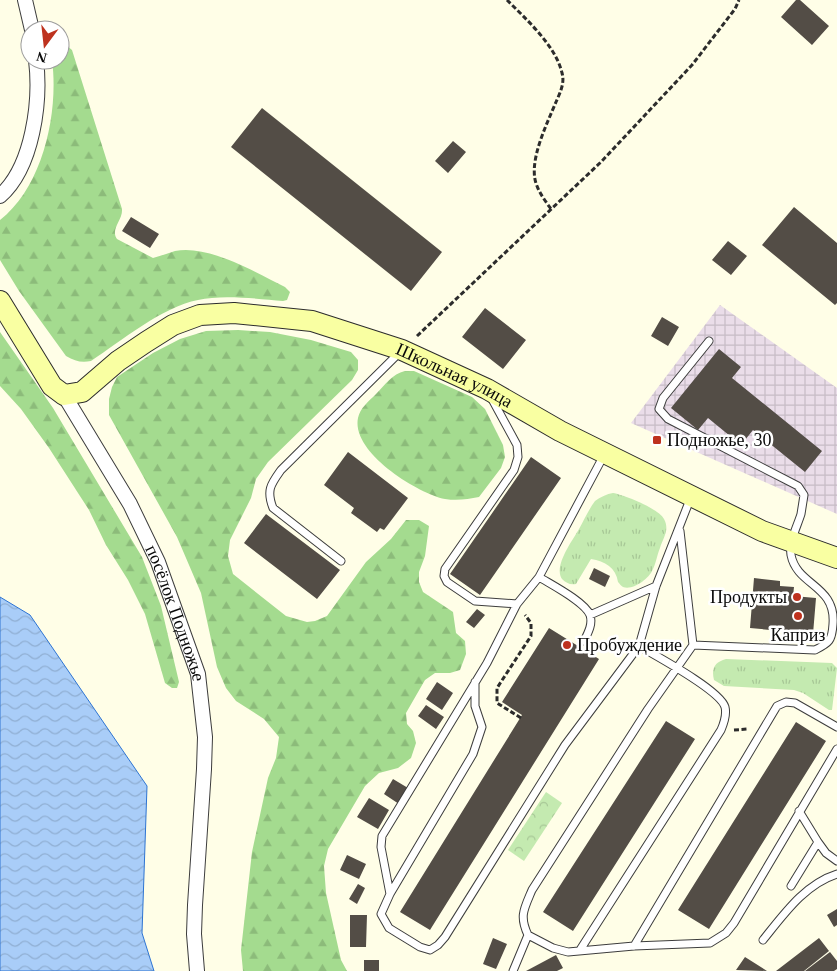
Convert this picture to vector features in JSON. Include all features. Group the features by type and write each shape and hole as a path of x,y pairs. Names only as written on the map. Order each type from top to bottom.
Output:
{"main road":[{"name":"посёлок Подножье","path":"0,301 52,386 64,395"},
{"name":"Школьная улица","path":"64,395 82,392 118,361 146,342 173,325 200,315 234,313 312,321 402,350 487,390 560,431 762,531 837,558"}],"street":[{"path":"25,0 30,20"},
{"path":"0,196 22,166 34,122 37,70"},
{"name":"посёлок Подножье","path":"64,395 134,512 158,562 198,674 205,737 194,934 197,971"}],"lane":[{"path":"692,645 815,650 826,644 832,637 835,618 832,605 822,592 802,575 791,555 792,542 804,495 798,486 668,419 659,409 663,398 709,341"},
{"path":"341,561 273,508 270,500 270,486 281,470 402,350"},
{"path":"487,390 516,445 518,457 514,470 445,569 444,576 447,582 475,601 518,604"},
{"path":"390,894 381,847 382,836 487,663 518,604 540,577 605,453"},
{"path":"475,682 476,706 482,726 473,754 390,894 382,914 389,928 420,947 430,950 438,946 445,937 565,745 639,646 656,586 680,529 691,496"},
{"path":"680,529 692,645 648,709 532,890 524,908 523,924 528,935 553,948 568,952 710,942 726,933 837,749"},
{"path":"540,577 582,605 590,615 590,630 584,641"},
{"path":"590,615 656,586"},
{"path":"580,950 721,730 726,716 724,706 715,694 639,646"},
{"path":"634,946 777,706 786,702 795,703 837,727"},
{"path":"799,811 818,842 837,861"},
{"path":"791,886 818,842"},
{"path":"763,940 796,901 812,887 837,874"},
{"path":"514,971 528,935"}],"path":[{"path":"507,0 549,46 563,74 562,88 543,134 535,163 536,185 550,209"},
{"path":"402,350 601,162 692,65 735,9 739,0"},
{"path":"521,718 497,703 496,693 497,688 531,636 531,623"},
{"path":"721,730 764,728"}],"shaded area":[{"path":"720,305 837,388 837,514 631,423"}],"green space":[{"path":"70,48 122,209 115,232 117,239 153,258 175,251 188,250 232,261 285,287 290,292 287,300 229,297 198,300 184,304 156,317 91,361 78,361 66,356 19,291 0,260 0,220 15,206 37,169 50,125 54,80 53,70 70,70"},
{"path":"206,331 270,332 311,340 351,352 358,360 358,370 352,380 268,462 256,479 251,498 230,540 228,556 233,574 286,616 307,622 315,621 327,616 366,562 391,539 406,520 419,520 429,526 425,556 419,572 419,582 423,592 453,612 456,633 465,641 466,654 460,670 450,673 435,673 425,680 406,713 407,724 413,731 416,743 411,758 398,768 379,773 365,786 328,849 324,866 326,893 341,960 347,971 243,971 241,950 252,852 268,778 276,758 279,737 264,719 236,701 226,688 217,667 201,593 177,537 109,415 109,399 117,377 153,353 180,339"},
{"path":"0,332 53,408 142,557 161,606 179,682 177,688 172,688 165,683 145,614 128,580 106,545 89,510 49,448 21,409 0,386"},
{"path":"414,371 472,397 485,409 503,445 505,457 501,468 479,497 459,500 445,499 419,489 388,469 365,444 359,431 358,418 361,411 389,380 400,372"},
{"path":"613,493 633,499 649,507 661,515 666,523 665,534 652,571 648,577 636,586 627,588 618,582 615,573 609,566 601,561 591,559 576,584 567,583 560,574 560,567 565,553 595,501"},
{"path":"726,659 832,663 837,668 832,710 829,710 803,693 794,690 724,686 714,680 713,672 719,662"},
{"path":"546,792 562,803 524,861 508,850"}],"water":[{"path":"0,597 30,615 147,786 142,933 154,971 0,971"}],"building":[{"path":"796,0 800,0 829,26 812,45 781,17"},
{"path":"262,108 442,252 411,291 231,147"},
{"path":"453,141 466,152 448,173 435,161"},
{"path":"794,207 837,243 837,303 835,305 762,245"},
{"path":"131,217 159,234 150,248 122,231"},
{"path":"728,241 747,256 731,275 712,260"},
{"path":"485,308 526,340 503,369 462,337"},
{"path":"662,317 679,327 668,346 651,336"},
{"path":"719,349 741,367 732,378 822,451 805,472 753,430 741,445 708,418 698,430 671,408"},
{"path":"348,452 408,498 384,530 380,528 377,532 351,513 354,508 324,485"},
{"path":"531,457 561,478 480,595 450,574"},
{"path":"266,514 340,570 317,599 244,543"},
{"path":"594,568 610,576 605,587 589,579"},
{"path":"754,578 780,581 780,586 794,587 793,596 816,598 813,634 750,628"},
{"path":"477,609 485,615 474,628 466,622"},
{"path":"549,628 599,659 430,930 400,912 522,715 502,702"},
{"path":"437,682 453,693 442,710 426,699"},
{"path":"426,705 444,717 436,729 418,716"},
{"path":"666,721 695,739 573,931 543,912"},
{"path":"796,722 826,741 709,929 678,910"},
{"path":"393,779 408,788 399,804 384,794"},
{"path":"369,798 389,810 378,829 357,817"},
{"path":"347,855 366,864 359,879 340,870"},
{"path":"358,884 365,888 357,904 349,899"},
{"path":"837,909 837,925 834,927 827,915"},
{"path":"350,915 367,915 366,947 350,947"},
{"path":"493,938 507,944 496,969 483,964"},
{"path":"819,938 829,951 804,971 776,971"},
{"path":"830,952 837,961 837,969 834,971 805,971"},
{"path":"556,955 563,968 557,971 526,971"},
{"path":"745,957 767,971 736,970"},
{"path":"364,960 379,960 379,971 364,971"}],"place":[{"name":"Подножье, 30","path":"657,440"},
{"name":"Продукты","path":"797,597"},
{"name":"Каприз","path":"798,616"},
{"name":"Пробуждение","path":"567,645"}]}
